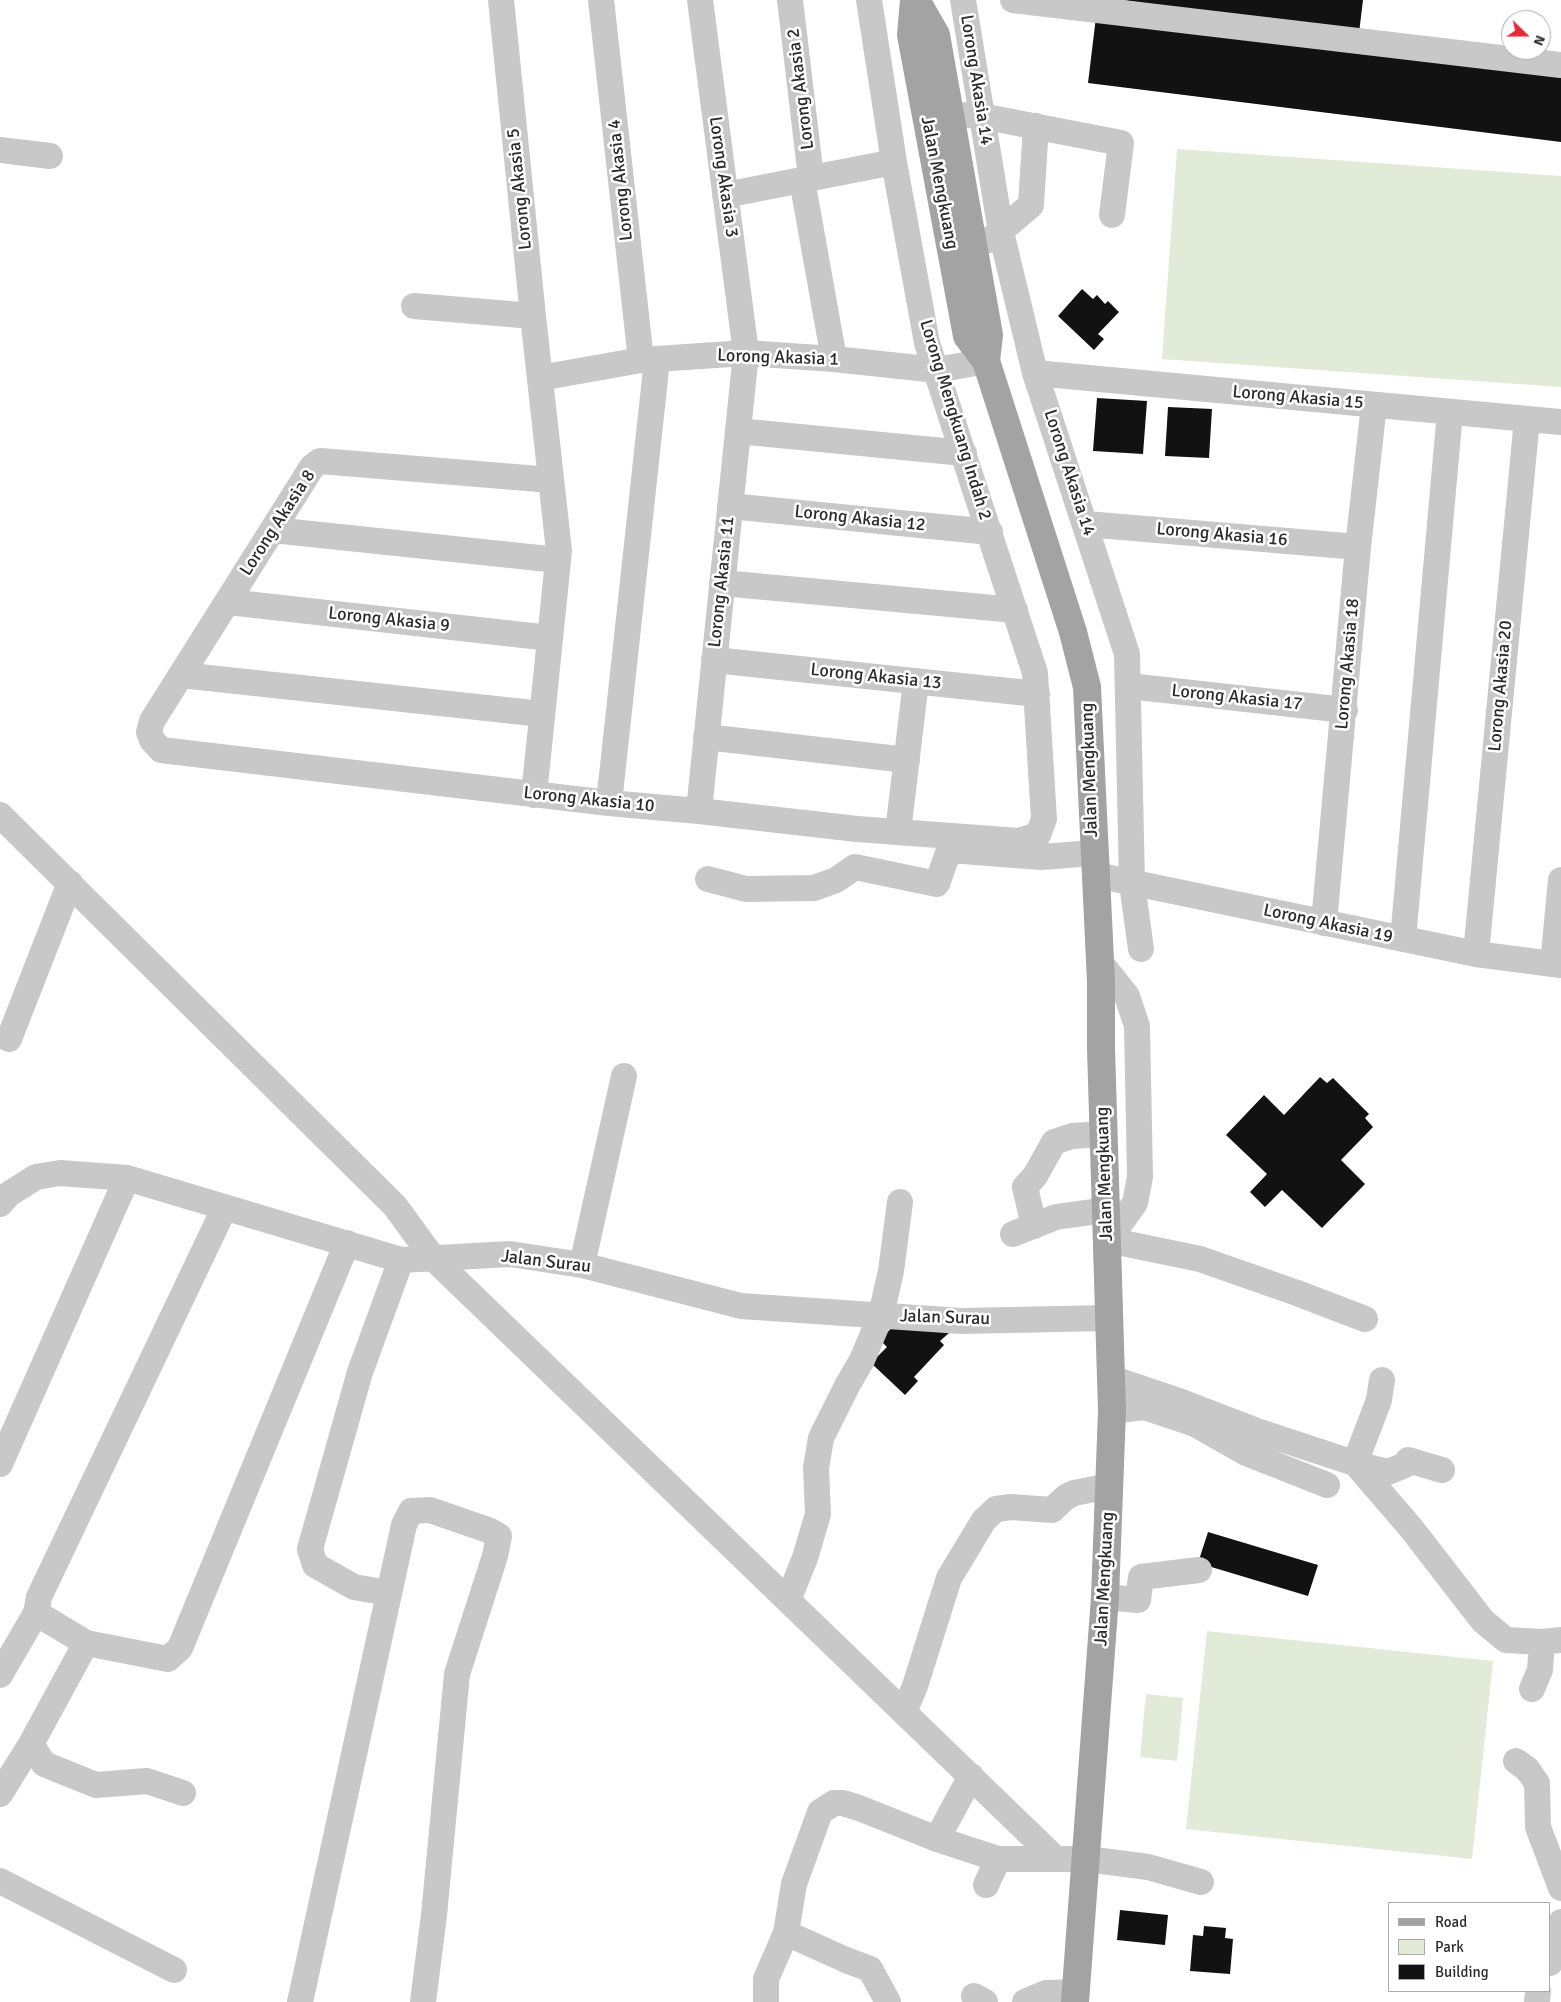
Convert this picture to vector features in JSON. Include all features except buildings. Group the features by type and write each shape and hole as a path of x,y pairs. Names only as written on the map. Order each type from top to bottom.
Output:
{"main road":[{"name":"Jalan Mengkuang","path":"915,0 936,35 990,336 986,361"},
{"name":"Jalan Mengkuang","path":"915,0 910,35 967,336 986,361 1073,632 1087,687 1100,962 1108,1240 1108,1318 1120,1395 1110,1486 1105,1597 1076,1997"}],"street":[{"name":"Lorong Akasia 5","path":"501,0 559,550 534,795"},
{"name":"Lorong Akasia 4","path":"601,0 649,360 609,803"},
{"name":"Lorong Akasia 3","path":"700,0 746,353"},
{"name":"Lorong Akasia 2","path":"790,0 807,179 834,359"},
{"name":"Lorong Mengkuang Indah 2","path":"869,0 894,162 927,343 1035,672 1044,819 1038,835"},
{"name":"Lorong Akasia 14","path":"962,0 1000,232 1035,373 1127,654 1132,884 1141,949"},
{"path":"1013,0 1561,65"},
{"path":"950,115 982,116 1121,143 1112,214"},
{"path":"975,254 1031,205 1036,126"},
{"path":"0,150 50,156"},
{"path":"725,195 894,162"},
{"path":"414,306 533,316"},
{"name":"Lorong Akasia 1","path":"540,378 649,360 746,353 834,359 937,370 986,361"},
{"name":"Lorong Akasia 11","path":"699,811 746,353"},
{"name":"Lorong Akasia 15","path":"1035,373 1561,422"},
{"name":"Lorong Akasia 18","path":"1324,923 1345,710 1358,547 1374,405"},
{"path":"1403,939 1450,412"},
{"name":"Lorong Akasia 20","path":"1476,954 1527,419"},
{"path":"738,431 964,453"},
{"name":"Lorong Akasia 8","path":"149,732 152,720 312,467 320,461 551,480"},
{"name":"Lorong Akasia 12","path":"730,506 990,532"},
{"name":"Lorong Akasia 16","path":"1086,524 1358,547"},
{"path":"273,530 558,560"},
{"path":"722,583 1015,610"},
{"name":"Lorong Akasia 9","path":"228,602 550,638"},
{"name":"Lorong Akasia 13","path":"714,660 1037,694"},
{"path":"181,675 542,714"},
{"path":"898,832 916,681"},
{"name":"Lorong Akasia 17","path":"1129,686 1345,710"},
{"name":"Lorong Akasia 10","path":"149,732 152,740 161,750 534,795 699,811 857,830 1019,841 1038,835"},
{"path":"706,737 907,760"},
{"path":"0,815 395,1206 433,1258 1056,1858"},
{"path":"708,879 746,889 814,888 836,880 855,867 857,830"},
{"name":"Lorong Akasia 19","path":"855,867 937,884 949,850 1041,856 1095,864 1132,884 1476,954 1557,964"},
{"path":"1557,964 1561,880"},
{"path":"8,1039 70,883"},
{"path":"1100,962 1127,996 1137,1026 1140,1177 1135,1203 1108,1240 1200,1260 1298,1293 1366,1320"},
{"path":"582,1265 624,1076"},
{"path":"1104,1134 1072,1136 1054,1142 1035,1176 1025,1187 1024,1230 1056,1217 1106,1210"},
{"name":"Jalan Surau","path":"0,1204 9,1194 36,1177 60,1173 127,1178 401,1260 510,1254 582,1265 741,1306 961,1320 1108,1318"},
{"path":"0,1464 127,1178"},
{"path":"788,1600 805,1558 818,1514 816,1468 821,1438 862,1360 881,1315 891,1271 900,1202"},
{"path":"0,1675 36,1613 43,1588 224,1208"},
{"path":"36,1613 86,1643 168,1659 180,1648 347,1243"},
{"path":"388,1594 354,1587 315,1565 310,1549 360,1372 401,1260"},
{"path":"1355,1463 1379,1400 1382,1380"},
{"path":"1120,1395 1250,1442 1355,1463 1388,1472 1405,1465 1408,1460 1442,1470"},
{"path":"1250,1442 1327,1486"},
{"path":"1355,1463 1411,1528 1483,1621 1506,1640 1552,1641 1532,1688"},
{"path":"904,1712 915,1686 949,1578 984,1520 996,1509 1011,1507 1052,1510 1066,1497 1074,1493 1110,1486"},
{"path":"300,2002 349,1786 404,1525 411,1511 430,1510 488,1530 499,1536 495,1556 457,1674 435,1905 423,2002"},
{"path":"1105,1597 1138,1600 1141,1577 1199,1570"},
{"path":"0,1794 31,1744 86,1643"},
{"path":"31,1744 44,1764 96,1785 147,1781 183,1793"},
{"path":"1516,1761 1527,1768 1537,1783 1538,1827 1561,1888"},
{"path":"937,1839 971,1776"},
{"path":"766,2002 766,1979 786,1933 794,1884 820,1812 834,1803 843,1803 858,1808 937,1839 998,1860 1087,1859 1148,1867 1201,1882"},
{"path":"986,1885 998,1860"},
{"path":"0,1881 174,1970"},
{"path":"1551,1961 1558,1944 1561,1922"},
{"path":"786,1933 870,1969 888,2002"},
{"path":"1026,2002 1046,1993 1076,1997"}],"green space":[{"path":"1177,149 1561,176 1561,387 1162,359"},
{"path":"1207,1631 1493,1661 1472,1859 1186,1829"},
{"path":"1146,1694 1183,1698 1177,1761 1140,1757"}]}
